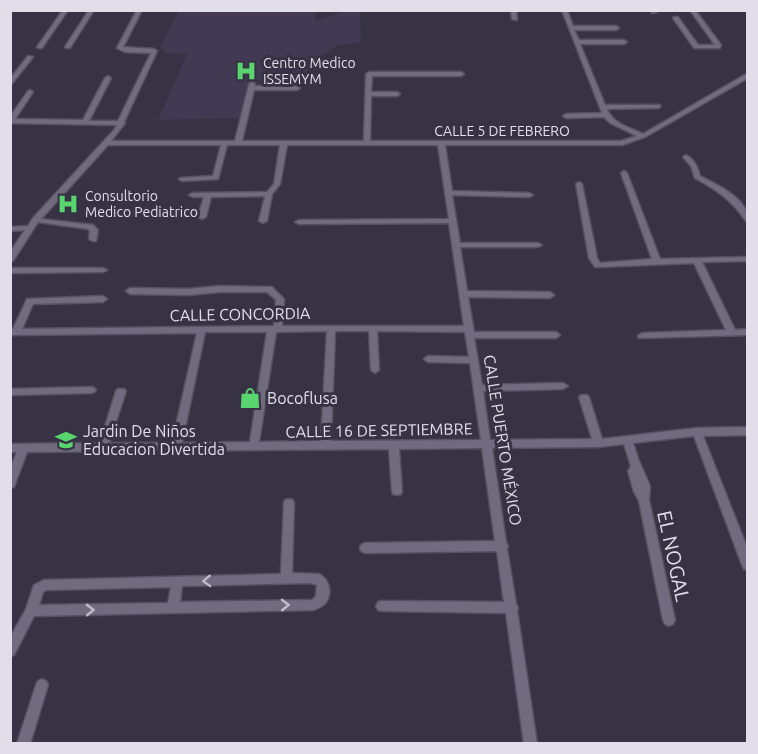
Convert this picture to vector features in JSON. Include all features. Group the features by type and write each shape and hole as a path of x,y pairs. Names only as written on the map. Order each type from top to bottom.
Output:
{"street":[{"path":"40,47 66,10"},
{"path":"68,47 92,10"},
{"path":"10,259 36,220 107,143 122,123 154,51 120,48 140,10"},
{"path":"513,10 515,20"},
{"path":"564,10 606,115 612,122 643,136"},
{"path":"676,18 694,46 718,47 692,10"},
{"path":"571,28 616,28"},
{"path":"576,42 624,42"},
{"path":"10,84 30,57"},
{"path":"367,143 369,74 461,74"},
{"name":"CALLE 5 DE FEBRERO","path":"107,143 617,144 643,136 744,81 747,75"},
{"path":"85,122 108,78"},
{"path":"238,142 251,86 297,88"},
{"path":"11,122 30,92"},
{"path":"368,94 397,94"},
{"path":"602,107 658,106"},
{"path":"566,116 606,115"},
{"path":"11,122 122,123"},
{"path":"182,179 216,178 225,142"},
{"path":"263,221 269,195 277,184 284,143"},
{"name":"CALLE PUERTO MÉXICO","path":"441,143 531,744"},
{"path":"686,157 694,166 697,177 736,201 747,218"},
{"path":"624,173 657,261"},
{"path":"579,184 595,263 604,266 657,261 747,259"},
{"path":"448,193 529,195"},
{"path":"193,195 269,195"},
{"path":"202,217 208,195"},
{"path":"36,220 90,227 94,230 93,239"},
{"path":"299,222 453,221"},
{"path":"10,229 31,228"},
{"path":"10,241 22,241"},
{"path":"457,245 538,245"},
{"path":"697,260 732,333"},
{"path":"10,271 103,270"},
{"path":"130,291 188,292 265,288 275,292 280,299 254,447"},
{"path":"464,294 550,295"},
{"path":"13,332 27,304 32,301 104,299"},
{"path":"326,445 331,328"},
{"path":"373,328 375,370"},
{"name":"CALLE CONCORDIA","path":"13,332 373,328 556,335"},
{"path":"176,447 202,329"},
{"path":"642,336 747,333"},
{"path":"428,359 474,360"},
{"path":"479,388 562,386"},
{"path":"10,392 91,390"},
{"path":"103,448 121,391"},
{"path":"584,397 598,443"},
{"name":"CALLE 16 DE SEPTIEMBRE","path":"10,448 598,443 697,432 747,431"},
{"path":"697,432 747,565"},
{"name":"EL NOGAL","path":"628,441 636,466 633,471 635,483 644,501 669,620"},
{"path":"394,445 397,492"},
{"path":"10,484 23,448"},
{"path":"286,578 290,503"},
{"path":"365,548 503,546"},
{"path":"10,651 31,611 38,590 44,585 286,578 319,579 323,584 322,599 314,605 31,611"},
{"path":"172,608 177,582"},
{"path":"382,606 512,608"},
{"path":"23,744 42,685"}],"shaded area":[{"name":"Centro Medico ISSEMYM","path":"179,11 316,11 315,21 345,11 360,11 361,43 337,45 314,62 312,80 249,80 239,118 158,120 187,54 164,53 165,49 159,49"}],"place":[{"name":"Centro Medico ISSEMYM","path":"246,71"},
{"name":"Consultorio Medico Pediatrico","path":"68,204"},
{"name":"Bocoflusa","path":"250,398"},
{"name":"Jardin De Niños Educacion Divertida","path":"66,440"}]}
